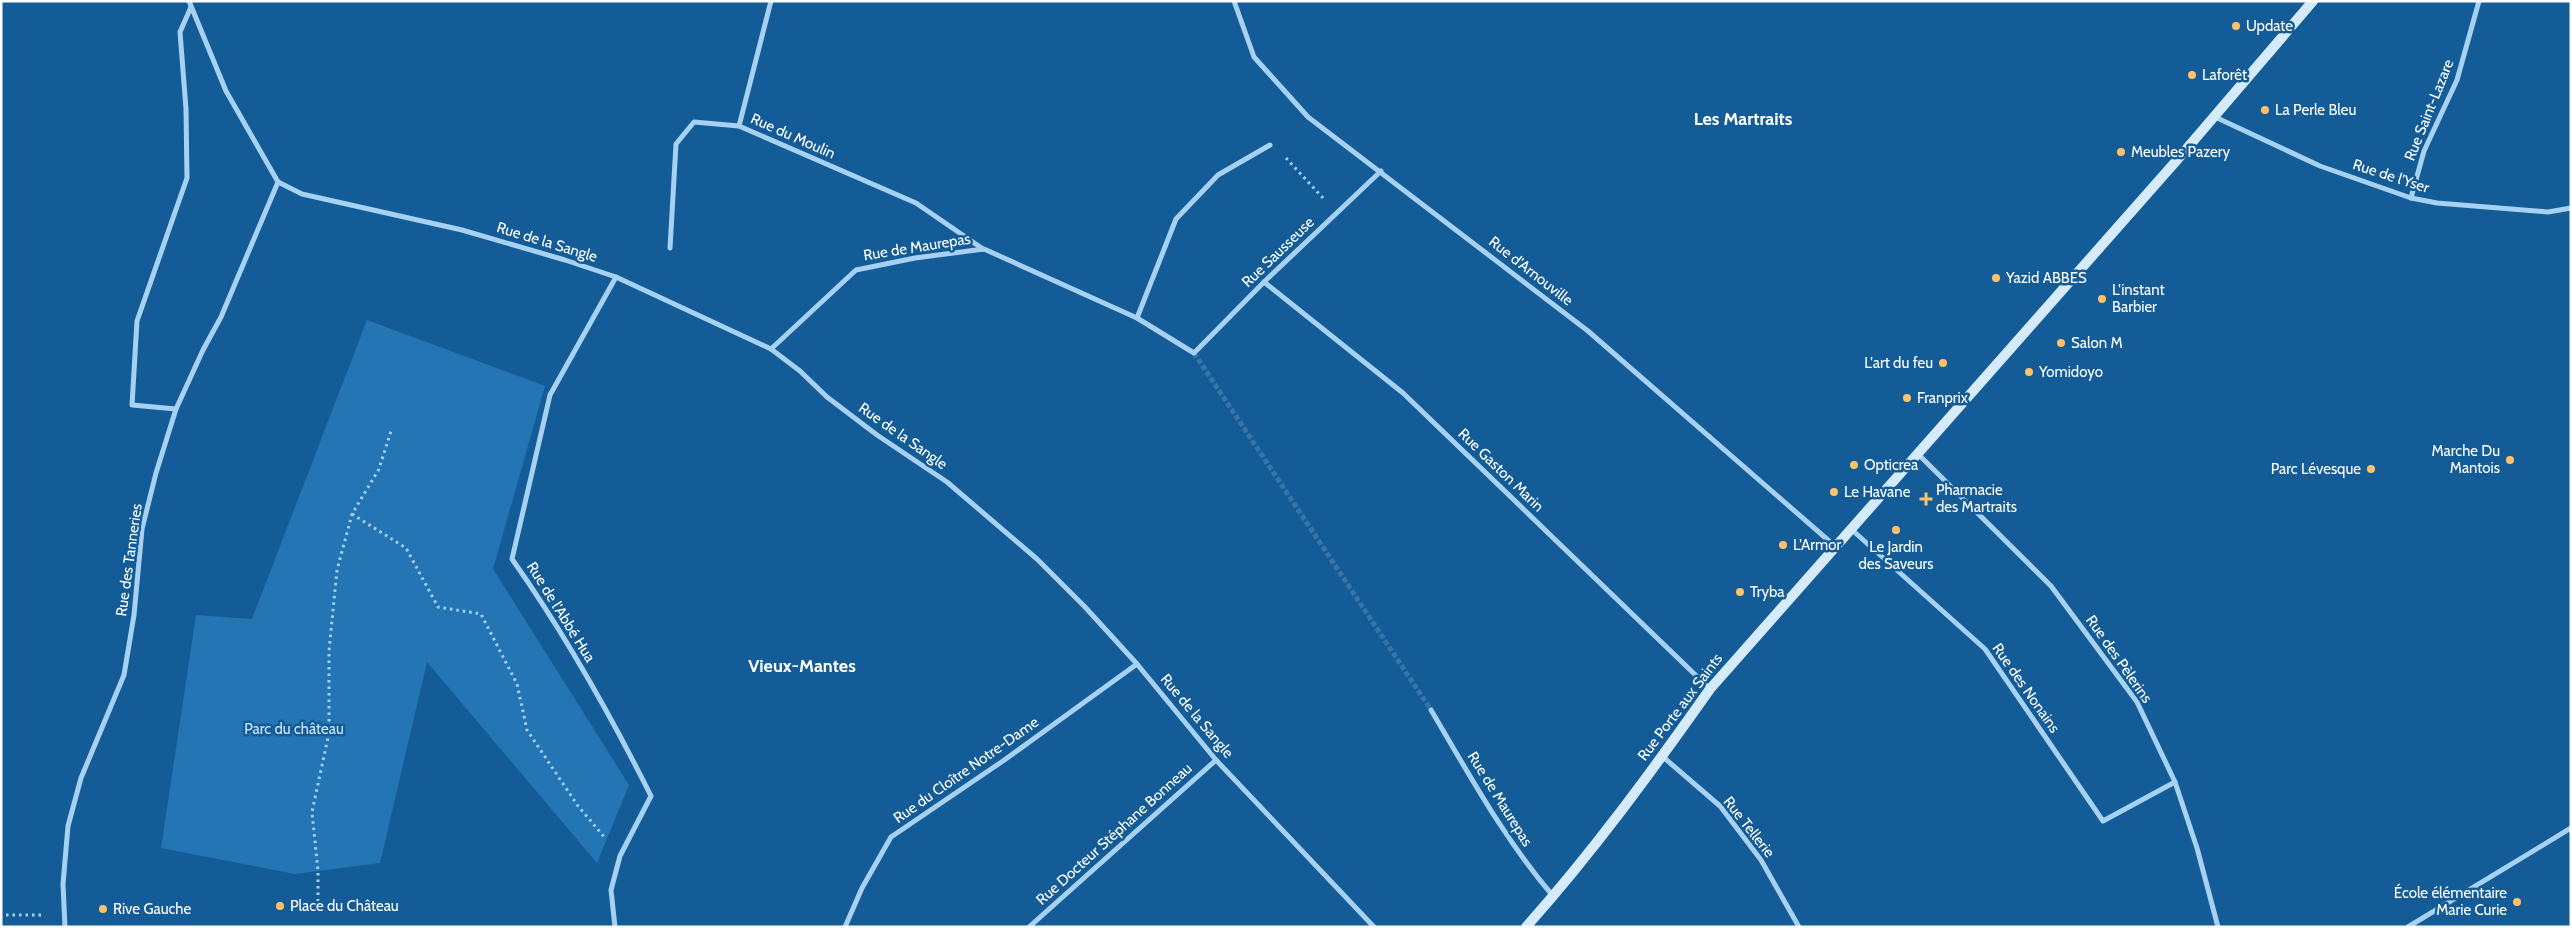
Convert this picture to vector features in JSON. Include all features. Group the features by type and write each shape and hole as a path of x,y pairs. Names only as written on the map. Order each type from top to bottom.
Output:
{"main road":[{"name":"Rue Porte aux Saints","path":"1526,927 1554,896 1662,756 1710,689 1919,455 2215,117 2313,1"}],"street":[{"path":"188,1 226,91 278,182"},
{"path":"739,126 771,1"},
{"name":"Rue d'Arnouville","path":"1234,1 1254,57 1308,117 1588,331 1836,546"},
{"name":"Rue Saint-Lazare","path":"2411,198 2424,150 2457,80 2479,1"},
{"path":"176,409 132,405 137,320 187,178 186,109 180,32 191,7"},
{"name":"Rue de l'Yser","path":"2215,117 2320,166 2411,198 2437,203 2548,212 2571,208"},
{"name":"Rue du Moulin","path":"670,248 676,144 694,122 739,126 916,203 984,249"},
{"path":"1138,318 1176,220 1218,175 1270,146"},
{"name":"Rue Sausseuse","path":"1194,353 1264,282 1381,171"},
{"name":"Rue de la Sangle","path":"278,182 302,194 462,230 616,277 772,349 800,371 827,397 877,435 948,482 1037,559 1085,607 1137,664 1216,760 1374,927"},
{"name":"Rue des Tanneries","path":"65,927 63,884 68,826 81,778 124,675 134,615 142,529 156,473 176,409 203,350 221,317 278,182"},
{"name":"Rue de Maurepas","path":"772,349 856,270 915,258 984,249 1138,318 1194,353"},
{"name":"Rue de l'Abbé Hua","path":"615,927 611,890 620,856 651,796 612,717 534,589 512,559 550,395 616,277"},
{"name":"Rue Gaston Marin","path":"1264,282 1403,394 1710,689"},
{"name":"Rue des Pèlerins","path":"1919,455 2051,586 2137,702 2175,782 2197,848 2218,927"},
{"name":"Rue des Nonains","path":"1851,529 1985,649 2103,821 2175,782"},
{"name":"Rue du Cloître Notre-Dame","path":"845,927 862,888 892,837 1003,761 1137,664"},
{"name":"Rue de Maurepas","path":"1431,710 1488,808 1529,867 1554,896"},
{"name":"Rue Tellerie","path":"1662,756 1720,806 1761,860 1799,927"},
{"name":"Rue Docteur Stéphane Bonneau","path":"1029,927 1216,760"},
{"path":"2408,927 2571,828"}],"path":[{"path":"1270,146 1280,152 1337,213"},
{"path":"318,908 318,871 312,812 329,733 329,651 337,570 352,514 380,469 391,431"},
{"path":"352,514 406,548 438,607 481,614 517,684 527,730 578,806 620,856"},
{"path":"6,916 63,915"}],"green space":[{"name":"Parc du château","path":"367,320 545,386 493,569 629,785 597,863 427,662 380,863 295,874 161,848 196,615 252,619"}],"tunnel":[{"path":"1194,353 1431,710"}],"place":[{"name":"Update","path":"2236,26"},
{"name":"Laforêt","path":"2192,75"},
{"name":"La Perle Bleu","path":"2265,110"},
{"name":"Meubles Pazery","path":"2121,152"},
{"name":"Yazid ABBES","path":"1996,278"},
{"name":"L'instant Barbier","path":"2102,299"},
{"name":"Salon M","path":"2061,343"},
{"name":"L'art du feu","path":"1943,363"},
{"name":"Yomidoyo","path":"2029,372"},
{"name":"Franprix","path":"1907,398"},
{"name":"Marche Du Mantois","path":"2510,460"},
{"name":"Opticrea","path":"1854,465"},
{"name":"Parc Lévesque","path":"2371,469"},
{"name":"Le Havane","path":"1834,492"},
{"name":"Pharmacie des Martraits","path":"1926,499"},
{"name":"Le Jardin des Saveurs","path":"1896,530"},
{"name":"L'Armor","path":"1783,545"},
{"name":"Tryba","path":"1740,592"},
{"name":"École élémentaire Marie Curie","path":"2517,902"},
{"name":"Place du Château","path":"280,906"},
{"name":"Rive Gauche","path":"103,909"}],"district":[{"name":"Les Martraits","path":"1743,119"},
{"name":"Vieux-Mantes","path":"802,666"}]}
